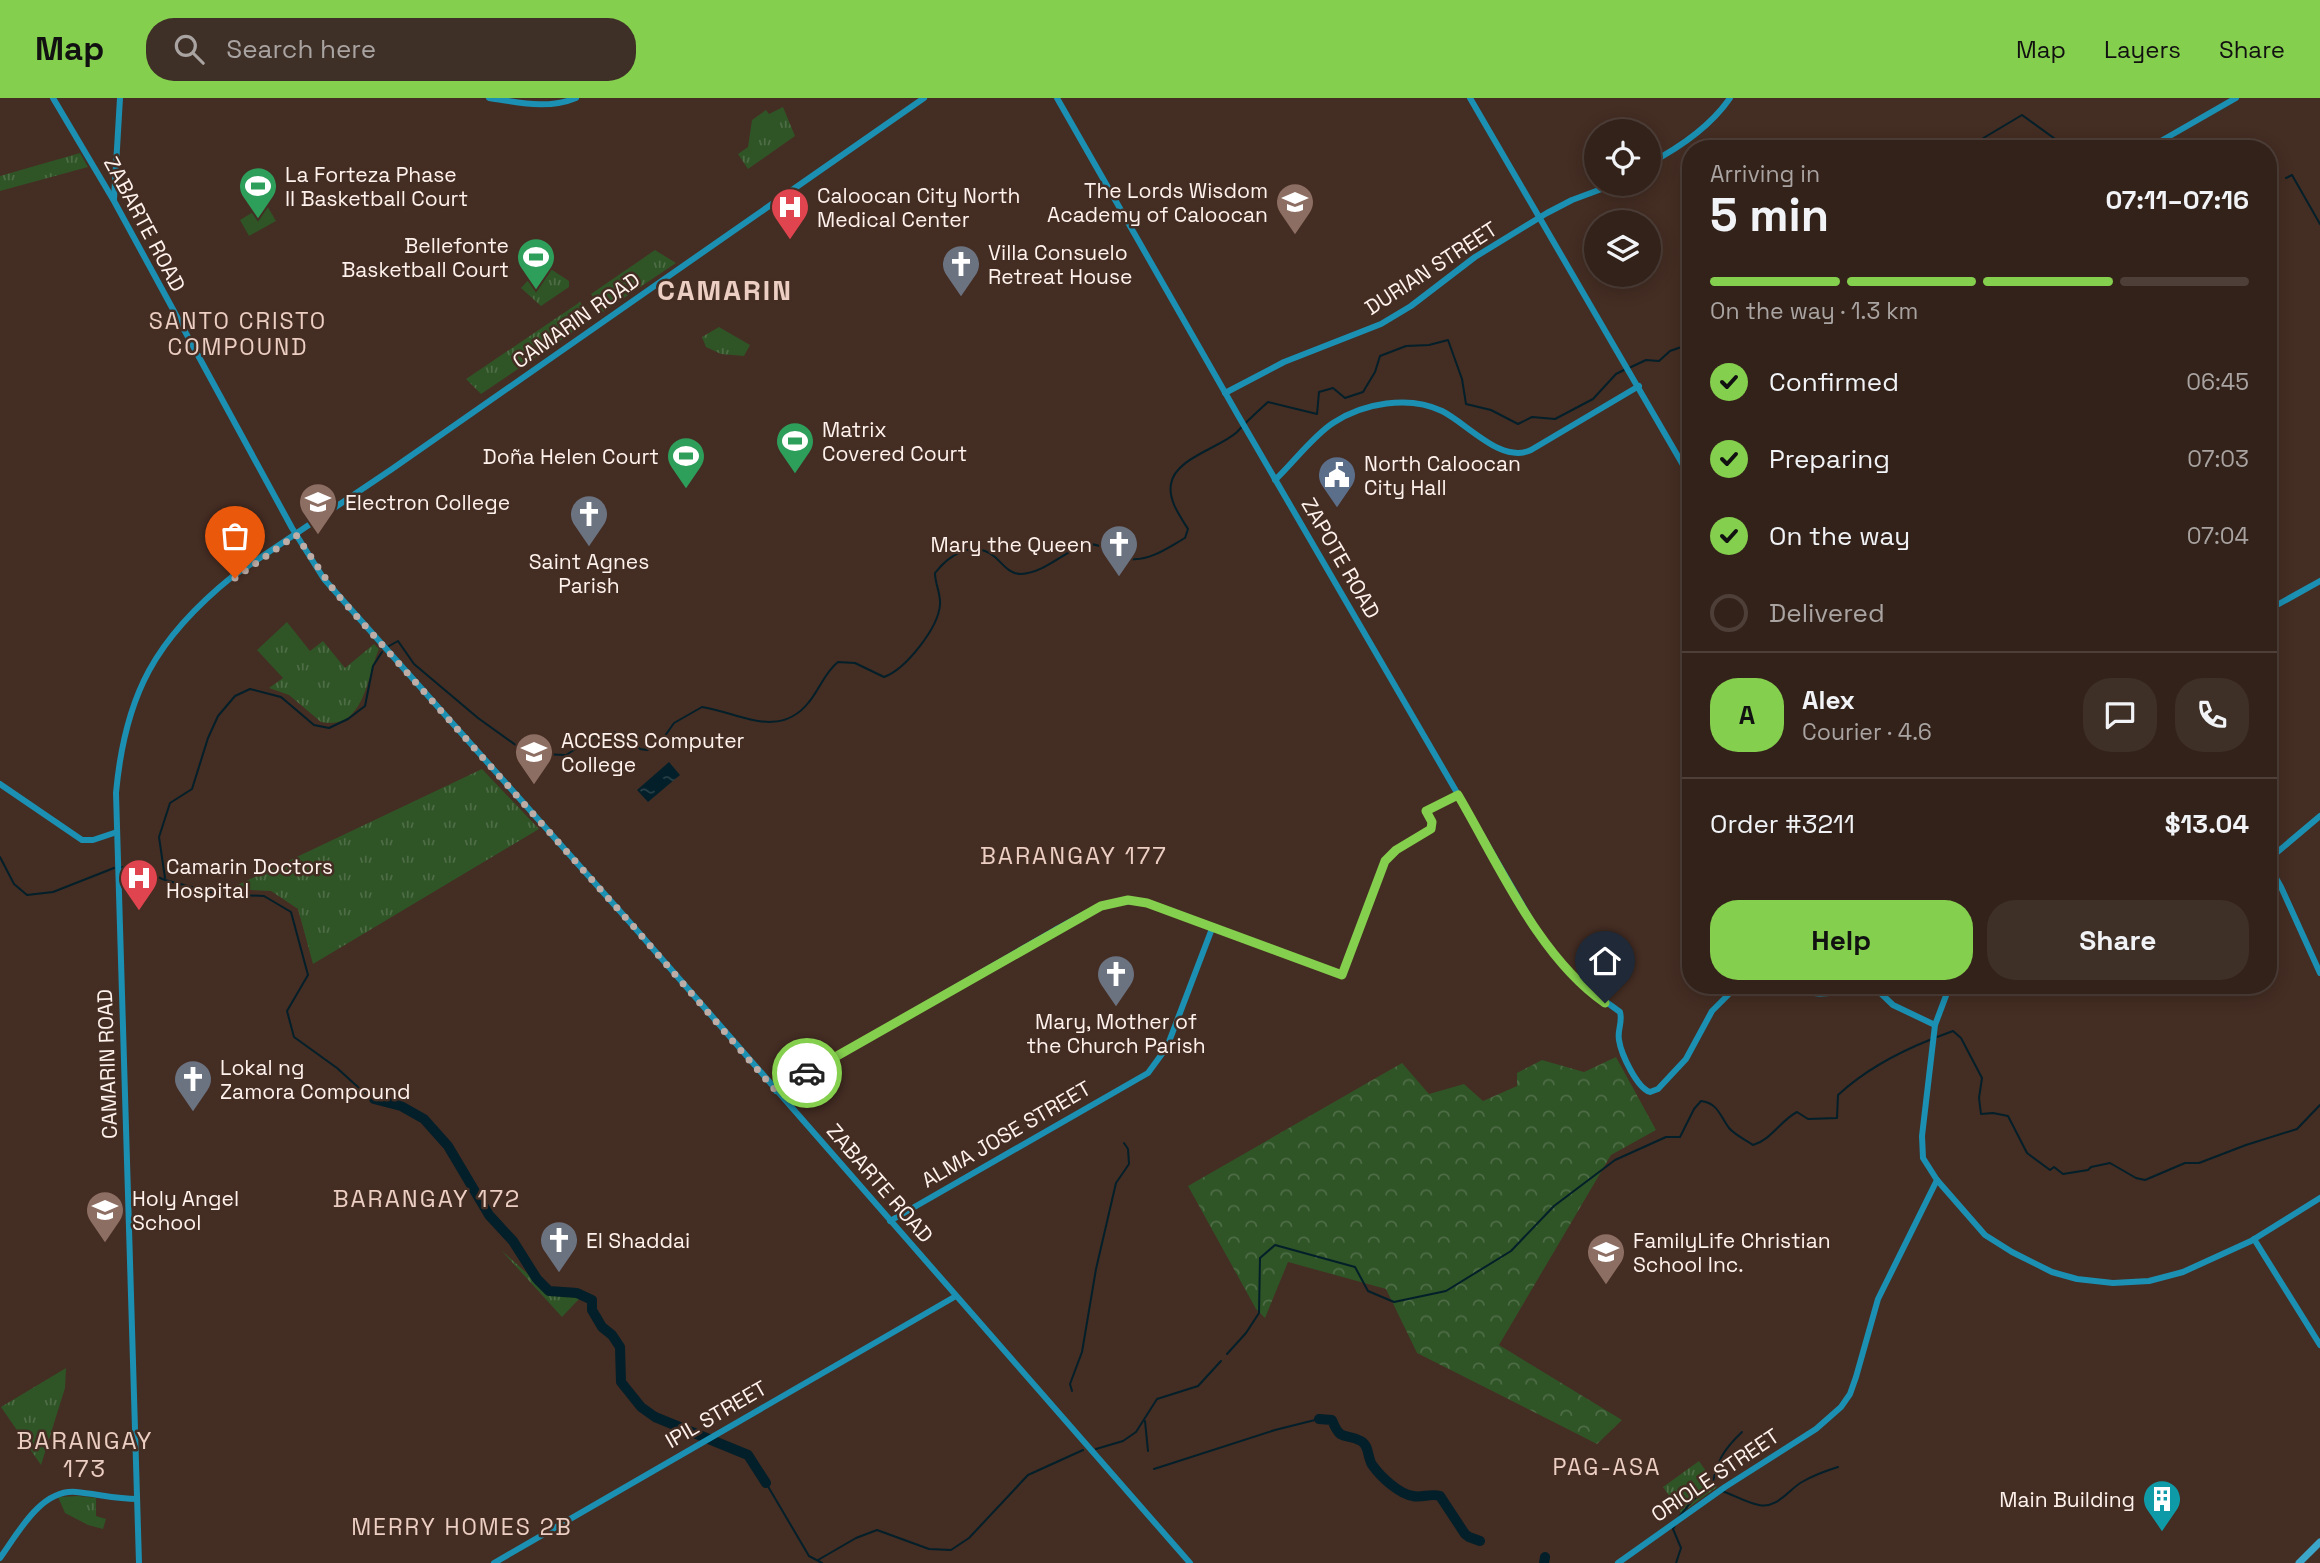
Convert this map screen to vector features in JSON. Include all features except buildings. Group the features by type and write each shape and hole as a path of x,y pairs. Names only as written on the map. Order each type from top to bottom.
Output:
{"main road":[{"name":"ZABARTE ROAD","path":"53,98 114,201 296,535 335,592 634,927 1190,1563"},
{"path":"114,201 120,98"},
{"path":"489,98 541,106 576,98"},
{"name":"CAMARIN ROAD","path":"139,1563 116,793 129,720 142,680 170,636 233,576 925,98"},
{"name":"ZAPOTE ROAD","path":"1057,98 1275,480 1546,945 1589,991 1621,1015 1618,1034 1622,1052 1641,1088 1653,1092 1686,1059 1704,1022 1728,994"},
{"path":"1470,98 1682,463"},
{"path":"1687,140 1730,98"},
{"path":"2163,140 2236,98"},
{"path":"1661,157 1682,145"},
{"name":"DURIAN STREET","path":"1225,393 1284,362 1350,338 1394,317 1475,257 1584,196"},
{"path":"1275,480 1326,428 1341,418 1369,408 1401,402 1431,407 1443,411 1503,451 1520,454 1639,386"},
{"path":"2277,605 2320,581"},
{"path":"0,784 82,840 93,840 117,832"},
{"path":"776,1091 1044,936 1109,903 1140,901 1342,975 1385,861 1396,850 1431,829 1432,822 1426,811 1458,795"},
{"path":"2277,854 2320,816"},
{"path":"2277,879 2320,973"},
{"name":"ALMA JOSE STREET","path":"890,1221 1140,1078 1154,1066 1167,1047 1213,926"},
{"path":"1881,994 1892,1005 1935,1025"},
{"path":"1947,994 1933,1038 1922,1152 1927,1166 1985,1235 2052,1272 2077,1279 2120,1283 2167,1277 2254,1239 2320,1198"},
{"name":"ORIOLE STREET","path":"1618,1563 1832,1416 1850,1394 1878,1299 1937,1180"},
{"path":"2254,1239 2320,1345"},
{"name":"IPIL STREET","path":"495,1563 956,1296"},
{"path":"0,1558 20,1530 53,1496 67,1492 137,1499"},
{"path":"2299,1563 2320,1542"}],"green space":[{"path":"783,107 795,136 748,169 738,154 748,147 752,120 766,110 769,114"},
{"path":"80,153 88,167 0,191 0,176"},
{"name":"La Forteza Phase II Basketball Court","path":"266,204 276,221 249,236 240,220"},
{"path":"655,250 676,263 603,312 591,294"},
{"path":"543,264 569,281 569,287 541,306 521,288"},
{"path":"580,302 592,319 481,394 466,379"},
{"path":"719,327 750,345 744,356 721,354 706,347 702,337"},
{"path":"287,622 310,651 323,641 345,668 374,644 379,649 362,699 356,710 347,718 336,723 321,722 289,695 269,688 283,678 257,650"},
{"path":"482,769 539,829 313,964 298,909 271,891 229,889"},
{"path":"1616,1057 1656,1130 1611,1155 1499,1345 1622,1420 1597,1444 1417,1353 1386,1289 1288,1262 1265,1318 1256,1309 1188,1186 1402,1063 1429,1094 1464,1084 1483,1101 1517,1086 1517,1073 1542,1060 1584,1072"},
{"path":"501,1250 549,1293 575,1295 580,1298 562,1317"},
{"path":"66,1368 65,1388 41,1465 1,1407"},
{"path":"1699,1461 1717,1487 1681,1513 1663,1487"},
{"path":"58,1497 96,1498 96,1516 106,1519 103,1529 88,1525 65,1513"}],"water":[{"path":"669,762 680,775 648,802 637,790"}],"waterway":[{"path":"1980,140 2022,115 2057,140"},
{"path":"2286,178 2292,175 2320,224"},
{"path":"389,646 398,641 414,664 478,718 517,746 540,754 566,755 596,736 616,732 627,736 640,749 647,750 660,743 674,723 702,707 758,721 785,720 809,702 838,662 855,663 884,677 902,666 920,647 933,625 940,605 935,573 954,555 978,549 1021,574 1038,570 1085,545 1097,545 1125,558 1138,559 1159,553 1185,538 1188,529 1171,496 1174,475 1189,460 1237,432 1268,402 1317,414 1319,392 1333,388 1345,398 1363,392 1375,372 1380,356 1406,346 1429,345 1448,340 1462,379 1466,404 1491,410 1518,424 1532,417 1555,419 1593,399 1616,374 1624,370"},
{"path":"1629,368 1646,360 1659,361 1670,351 1682,347"},
{"path":"165,878 159,837 170,803 192,789 218,716 235,696 250,689 281,697 314,725 329,728 348,719 365,706 373,666 382,652"},
{"path":"0,857 14,884 27,895 53,892 114,868"},
{"path":"120,867 133,867 165,880 218,894 264,896 291,912 308,975 287,1011 294,1037 374,1099"},
{"path":"1937,1037 1953,1031 1961,1038 1982,1078 1979,1098 1981,1114 2008,1116 2027,1153 2050,1170 2054,1167 2063,1174 2110,1163 2136,1178 2145,1180 2185,1163 2199,1163 2297,1129 2320,1105"},
{"path":"1227,1354 1259,1313 1260,1258 1275,1245 1355,1267 1368,1291 1394,1302 1446,1291 1511,1251 1554,1206 1615,1160 1666,1137 1680,1137 1701,1101 1715,1107 1731,1131 1753,1145 1765,1139 1797,1112 1808,1119 1837,1118 1838,1095 1848,1086 1882,1063 1932,1039"},
{"path":"374,1099 401,1106 424,1119 448,1146 489,1215 513,1241 537,1279 549,1291 577,1293 592,1300 592,1310 602,1327 620,1347 621,1382 641,1407 655,1417 748,1455 766,1483"},
{"path":"1072,1391 1070,1384 1082,1352 1096,1269 1116,1183 1129,1164 1128,1149 1124,1143"},
{"path":"1096,1449 1123,1441 1136,1432 1157,1399 1198,1386 1221,1361"},
{"path":"1154,1469 1275,1430 1319,1419"},
{"path":"1319,1419 1332,1420 1338,1432 1364,1443 1373,1466 1396,1489 1413,1496 1440,1496 1465,1534 1480,1541"},
{"path":"1145,1421 1148,1451"},
{"path":"1679,1517 1692,1501 1712,1486 1722,1456 1742,1432"},
{"path":"818,1560 856,1538 877,1530 929,1549 951,1550 969,1538 1028,1475 1083,1450"},
{"path":"1722,1491 1750,1503 1771,1504 1806,1480 1838,1467"},
{"path":"766,1483 809,1556 822,1563"},
{"path":"1675,1525 1673,1529 1681,1548 1676,1563"},
{"path":"1544,1563 1545,1557"}],"way so far":[{"path":"235,578 296,535 320,574 335,592 634,927 776,1091 807,1073"}],"place":[{"name":"La Forteza Phase II Basketball Court","path":"258,220"},
{"name":"The Lords Wisdom Academy of Caloocan","path":"1295,236"},
{"name":"Caloocan City North Medical Center","path":"790,241"},
{"name":"Bellefonte Basketball Court","path":"536,291"},
{"name":"Villa Consuelo Retreat House","path":"961,298"},
{"name":"Matrix Covered Court","path":"795,475"},
{"name":"Doña Helen Court","path":"686,490"},
{"name":"North Caloocan City Hall","path":"1337,509"},
{"name":"Electron College","path":"318,536"},
{"name":"Saint Agnes Parish","path":"589,548"},
{"name":"Mary the Queen","path":"1119,578"},
{"name":"ACCESS Computer College","path":"534,786"},
{"name":"Camarin Doctors Hospital","path":"139,912"},
{"name":"Mary, Mother of the Church Parish","path":"1116,1008"},
{"name":"Lokal ng Zamora Compound","path":"193,1113"},
{"name":"Holy Angel School","path":"105,1244"},
{"name":"El Shaddai","path":"559,1274"},
{"name":"FamilyLife Christian School Inc.","path":"1606,1286"},
{"name":"Main Building","path":"2162,1533"}],"district":[{"name":"CAMARIN","path":"725,290"},
{"name":"SANTO CRISTO COMPOUND","path":"238,334"},
{"name":"BARANGAY 177","path":"1074,855"},
{"name":"BARANGAY 172","path":"427,1198"},
{"name":"BARANGAY 173","path":"85,1454"},
{"name":"PAG-ASA","path":"1607,1467"},
{"name":"MERRY HOMES 2B","path":"462,1527"}],"route":[{"path":"807,1073 1055,930 1101,906 1117,901 1147,903 1342,975 1385,861 1390,854 1431,829 1432,822 1426,811 1458,795 1546,945 1589,991 1605,1003"}]}
